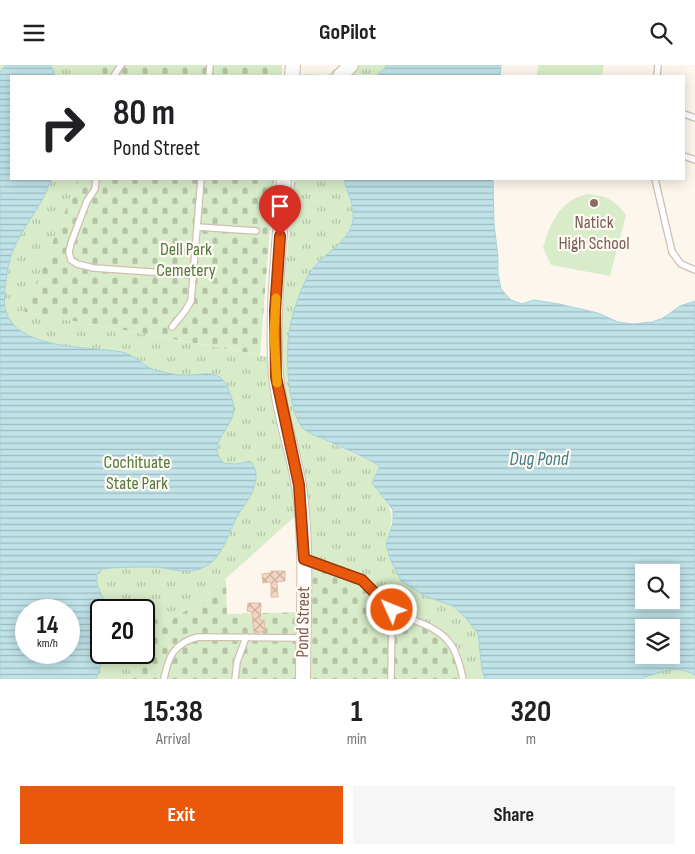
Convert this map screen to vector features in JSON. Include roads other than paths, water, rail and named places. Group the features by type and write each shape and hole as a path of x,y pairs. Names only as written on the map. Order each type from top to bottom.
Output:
{"street":[{"path":"341,75 351,65"},
{"name":"Pond Street","path":"284,180 275,311 276,367 286,427 299,485 304,559 303,679"}],"lane":[{"path":"96,180 95,189 87,201 71,243 69,252 72,260 77,264 94,268 194,275"},
{"path":"172,327 191,301 201,180"},
{"path":"655,180 672,252 681,264 695,270"},
{"path":"198,227 256,231"},
{"path":"304,559 362,580 392,610 406,618 436,629 445,636 457,653 463,679"},
{"path":"391,679 392,610"},
{"path":"164,679 169,658 174,650 189,639 198,637 303,638"},
{"path":"235,679 237,662 246,637"}],"water":[{"name":"Cochituate State Park","path":"6,65 51,65 55,75 10,75 10,180 51,180 43,199 20,236 11,256 5,290 5,308 11,322 23,332 55,344 122,352 153,369 182,375 212,374 221,378 226,384 234,409 233,417 219,441 217,452 224,463 236,464 250,461 256,475 251,495 237,516 221,551 207,566 192,571 152,567 114,568 102,569 97,574 97,584 103,599 90,599 90,664 101,664 96,679 0,679 0,72"},
{"path":"388,65 501,65 500,75 377,75"},
{"name":"Dug Pond","path":"344,180 493,180 498,274 501,289 511,300 522,304 534,300 559,304 598,313 618,322 633,324 652,322 663,318 680,306 695,301 695,675 675,669 644,677 643,679 485,679 482,670 478,634 467,619 453,606 425,596 401,581 391,561 386,544 393,523 393,510 372,483 380,466 305,430 297,418 293,407 288,379 288,337 300,292 314,267 346,236 353,219 353,209"}],"place":[{"name":"Natick High School","path":"594,203"}],"park label":[{"name":"Dell Park Cemetery","path":"186,259"}]}
